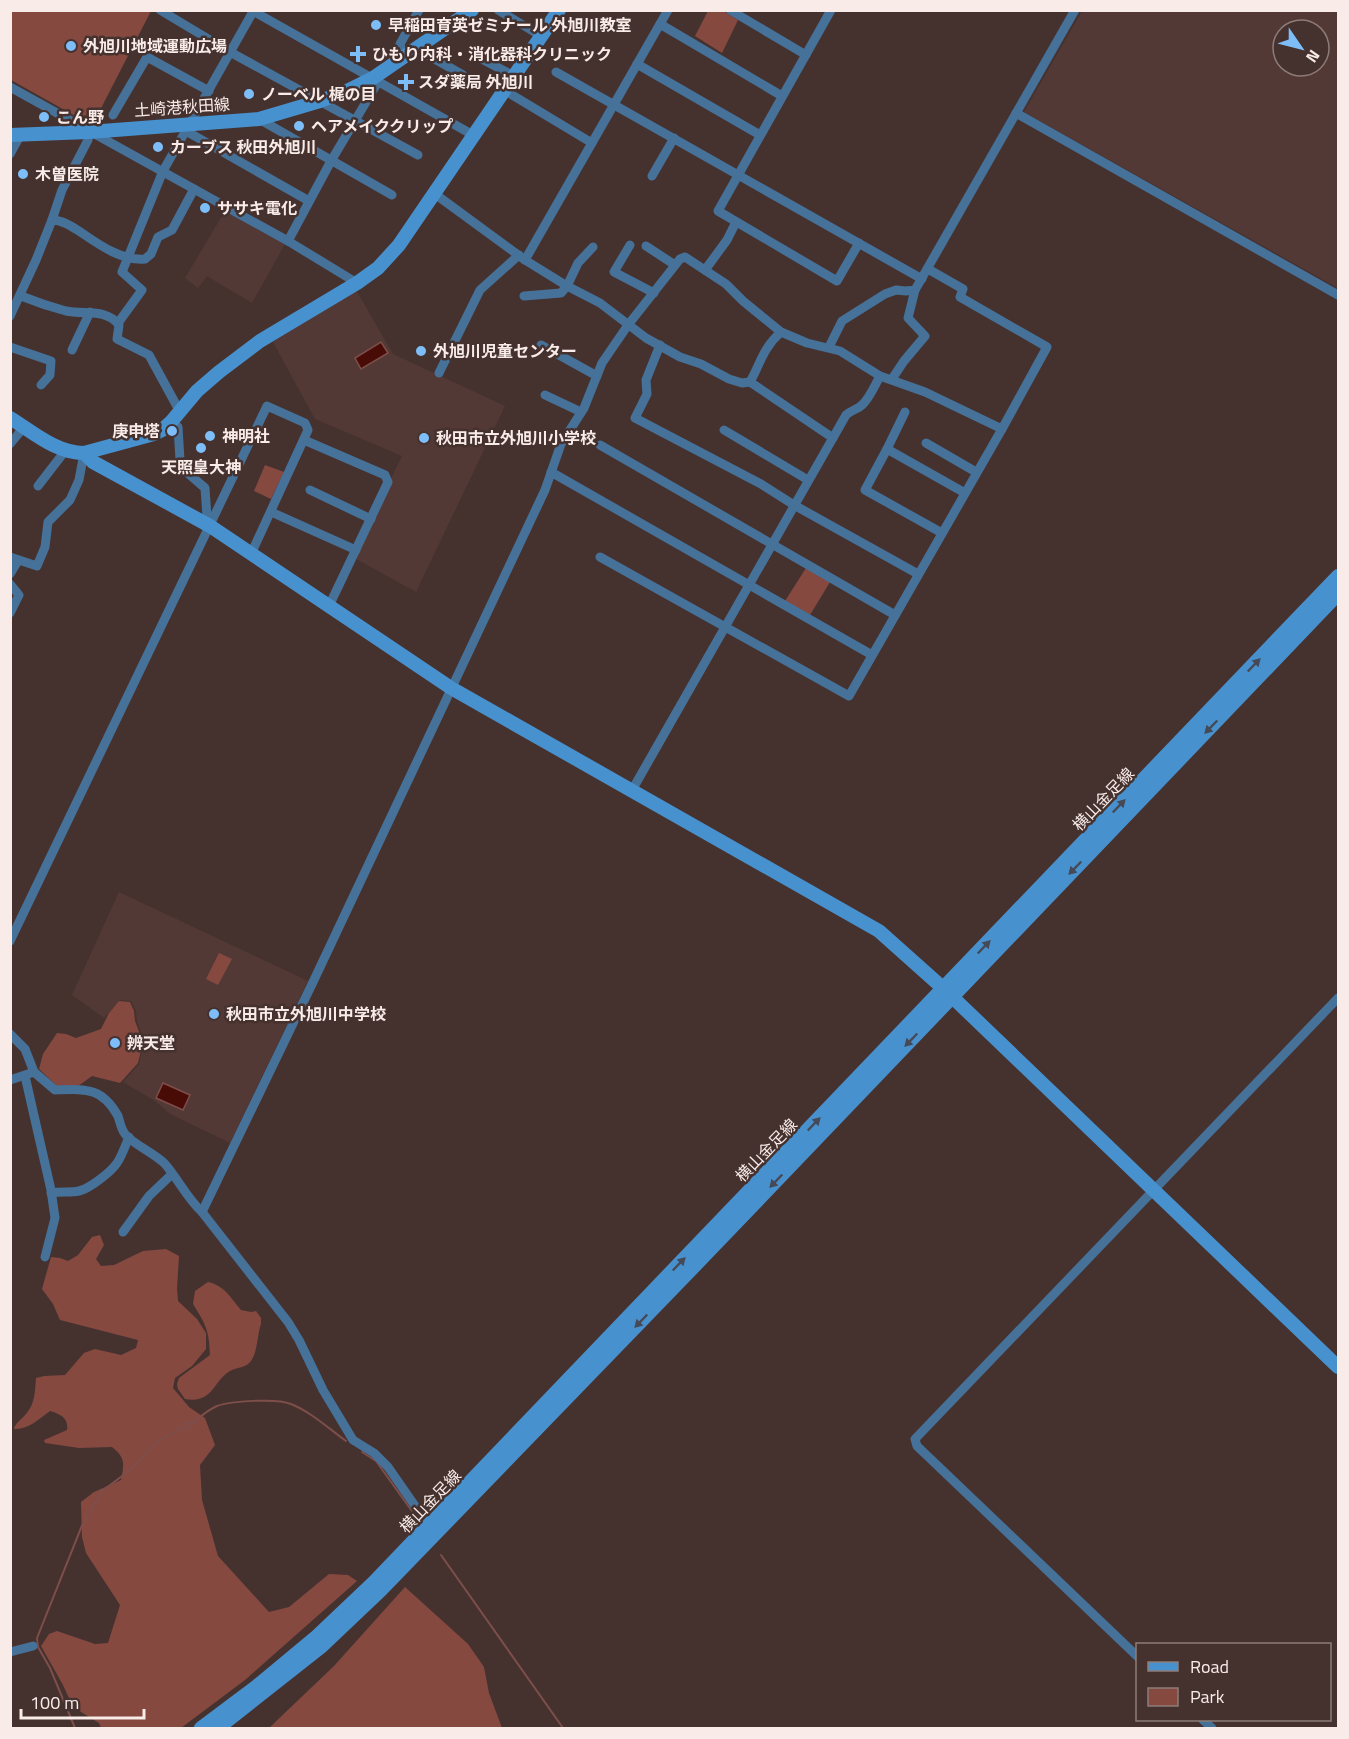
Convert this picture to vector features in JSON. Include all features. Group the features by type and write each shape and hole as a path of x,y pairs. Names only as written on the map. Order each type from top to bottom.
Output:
{"street":[{"path":"160,10 230,52 418,155"},
{"path":"404,58 400,44 419,10"},
{"name":"土崎港秋田線","path":"16,135 188,127 259,119 320,101 376,80 472,10"},
{"path":"498,10 541,36"},
{"path":"10,418 65,452 84,453 162,430 196,391 260,341 357,284 378,268 399,245 435,194 559,10"},
{"path":"439,373 480,290 522,257 592,143 668,10"},
{"path":"730,10 747,15 806,54"},
{"path":"892,380 904,361 925,336 908,318 915,290 1075,10"},
{"path":"118,323 142,290 122,272 163,171 253,11 473,135"},
{"path":"828,12 718,211 837,280 859,243"},
{"path":"660,24 782,96"},
{"path":"417,49 463,75"},
{"path":"476,56 513,76"},
{"path":"113,115 147,57 208,91"},
{"path":"637,64 760,135"},
{"path":"556,72 922,279"},
{"path":"288,241 376,80"},
{"path":"10,87 288,241 357,284"},
{"path":"504,90 592,143"},
{"path":"1016,113 1338,295"},
{"path":"259,119 392,195"},
{"path":"188,127 309,201"},
{"path":"10,316 21,296 62,190 88,140 89,132"},
{"path":"10,154 16,135"},
{"path":"652,176 674,138"},
{"path":"52,220 70,225 100,245 126,258 145,259 151,254 158,237 172,230 194,189"},
{"path":"435,194 522,257 567,286 600,303 628,325 660,345 680,357 701,364 729,379 742,383 750,382 833,438"},
{"path":"705,270 727,240 736,222"},
{"path":"630,245 614,272 654,293"},
{"path":"646,246 675,265"},
{"path":"524,296 561,293 578,263 593,247"},
{"path":"202,1212 545,490 561,444 581,412 602,363 628,325 680,259 685,257 726,284 781,332 807,343 829,347 880,375 925,392 1002,429"},
{"path":"600,557 849,696 1047,347 960,297 963,289 927,269"},
{"path":"829,347 842,321 885,294 896,290 915,290"},
{"path":"21,296 70,312 90,312 114,318 119,325 117,339 149,355 176,416 182,468 205,488 207,525"},
{"path":"72,350 90,312"},
{"path":"750,382 763,353 781,332"},
{"path":"541,345 597,376"},
{"path":"660,345 646,380 647,394 635,418 761,484 794,505 918,574"},
{"path":"10,347 51,361 50,375 41,385"},
{"path":"631,792 846,415 864,403 880,375"},
{"path":"545,395 581,412"},
{"path":"10,941 207,525 267,406 305,423 308,430 251,554"},
{"path":"905,412 865,490 942,533"},
{"path":"10,444 24,427"},
{"path":"724,430 808,480"},
{"path":"304,440 385,476 388,482 329,606"},
{"path":"926,443 976,472"},
{"path":"600,445 895,615"},
{"path":"887,450 964,493"},
{"path":"38,486 65,452"},
{"path":"84,453 93,462 207,525 451,688 879,931 948,993 1338,1367"},
{"path":"10,574 14,559 37,566 45,547 48,522 70,500 80,480 84,453"},
{"path":"551,472 872,655"},
{"path":"310,490 371,519"},
{"path":"271,512 356,550"},
{"name":"横山金足線","path":"218,1728 322,1646 381,1590 948,993 1338,576"},
{"path":"10,584 19,596 10,613"},
{"name":"横山金足線","path":"201,1728 315,1638 374,1582 1338,594"},
{"path":"1136,1656 917,1446 915,1439 1338,998"},
{"path":"10,1034 25,1049 55,1218 45,1257"},
{"path":"10,1080 29,1074 56,1090 87,1089 99,1093 109,1102 125,1135 164,1163 288,1322 323,1390 353,1440 374,1453 388,1467 429,1526"},
{"path":"51,1193 88,1189 116,1164 129,1137"},
{"path":"123,1232 149,1196 172,1174"},
{"path":"10,1652 33,1646"}],"shaded area":[{"path":"1082,11 1338,11 1338,288 1024,112"},
{"path":"225,211 285,244 252,303 207,276 198,288 185,278"},
{"name":"秋田市立外旭川小学校","path":"356,290 393,354 505,406 416,592 353,557 402,456 315,419 273,342"},
{"path":"381,342 388,353 361,369 355,358"},
{"name":"秋田市立外旭川中学校","path":"119,892 308,981 230,1143 170,1114 155,1101 123,1082 139,1064 144,1041 131,1001 120,1000 104,1018 72,995"},
{"path":"163,1083 190,1095 183,1110 156,1098"}],"green space":[{"name":"外旭川地域運動広場","path":"12,11 151,11 96,118 86,122 11,80 10,13"},
{"path":"708,11 723,11 738,20 722,53 695,36"},
{"path":"265,465 284,472 271,499 254,491"},
{"path":"806,568 830,582 810,615 785,601"},
{"path":"219,953 232,959 218,985 206,979"},
{"path":"119,1001 130,1002 134,1011 135,1021 143,1042 138,1063 120,1083 92,1076 77,1087 57,1086 39,1069 43,1054 57,1033 76,1038 101,1029 109,1013"},
{"path":"100,1235 104,1245 96,1259 101,1266 114,1265 143,1251 166,1249 179,1256 178,1301 197,1319 206,1333 206,1349 192,1366 175,1378 173,1388 189,1407 205,1418 215,1445 200,1465 202,1500 218,1556 269,1612 289,1607 329,1574 348,1575 357,1581 245,1680 181,1728 101,1728 99,1723 73,1707 41,1646 49,1634 57,1631 95,1644 108,1643 120,1605 86,1553 82,1537 81,1502 94,1492 121,1480 122,1458 112,1447 79,1448 45,1443 44,1440 67,1430 67,1422 60,1415 50,1411 29,1426 14,1429 31,1406 36,1378 65,1375 84,1353 95,1349 121,1355 136,1348 138,1340 60,1320 53,1304 42,1289 51,1257 68,1261 78,1255 92,1237"},
{"path":"208,1282 223,1289 241,1310 256,1311 261,1318 261,1324 255,1353 249,1363 224,1375 207,1395 194,1400 185,1399 178,1389 179,1378 210,1355 206,1328 193,1304 195,1291"},
{"path":"405,1587 468,1644 484,1667 489,1693 502,1728 269,1728 334,1666"}],"waterway":[{"path":"190,1425 206,1412 224,1404 276,1401 291,1404 306,1411 346,1441"},
{"path":"186,1423 189,1426 186,1429 183,1426 186,1423"},
{"path":"75,1728 50,1668 38,1647 37,1638 83,1523 102,1491 129,1471 158,1441 183,1427"},
{"path":"362,1452 376,1461 414,1514"},
{"path":"441,1555 563,1728"}],"place":[{"name":"早稲田育英ゼミナール 外旭川教室","path":"376,25"},
{"name":"外旭川地域運動広場","path":"71,46"},
{"name":"ひもり内科・消化器科クリニック","path":"358,54"},
{"name":"スダ薬局 外旭川","path":"406,82"},
{"name":"ノーベル 梶の目","path":"249,94"},
{"name":"こん野","path":"44,117"},
{"name":"ヘアメイククリップ","path":"299,126"},
{"name":"カーブス 秋田外旭川","path":"158,147"},
{"name":"木曽医院","path":"23,174"},
{"name":"ササキ電化","path":"205,208"},
{"name":"外旭川児童センター","path":"421,351"},
{"name":"庚申塔","path":"172,431"},
{"name":"神明社","path":"210,436"},
{"name":"秋田市立外旭川小学校","path":"424,438"},
{"name":"天照皇大神","path":"201,448"},
{"name":"秋田市立外旭川中学校","path":"214,1014"},
{"name":"辨天堂","path":"115,1043"}]}
